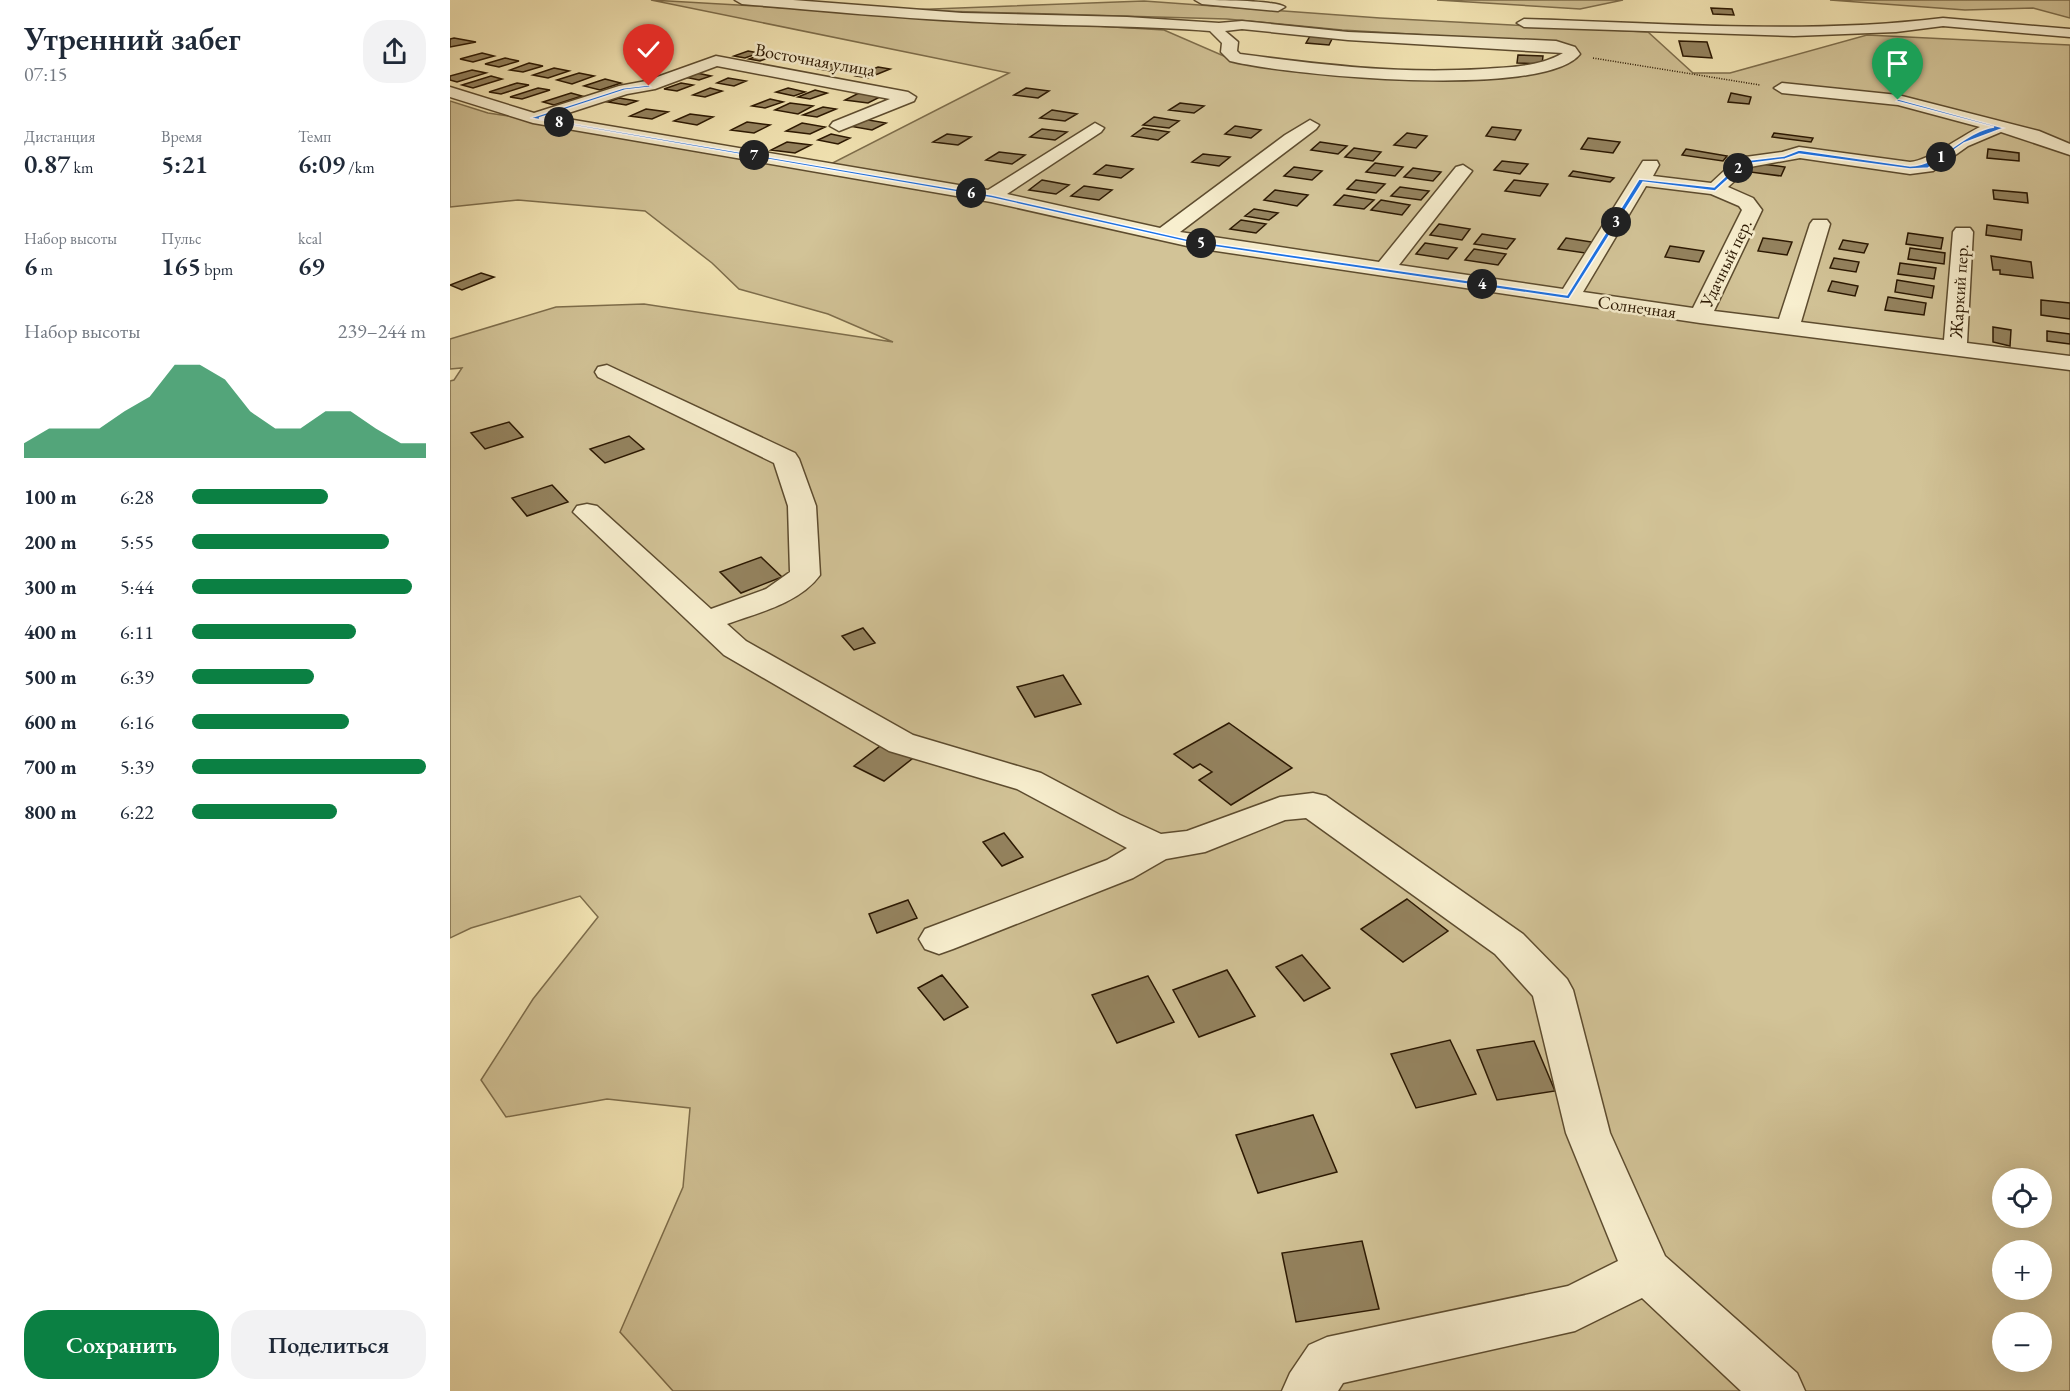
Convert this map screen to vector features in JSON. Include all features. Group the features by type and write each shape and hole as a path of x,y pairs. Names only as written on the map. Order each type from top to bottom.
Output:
{"street":[{"path":"742,0 817,8 962,17 1127,21 1219,27 1242,25 1348,36 1556,46 1570,50 1572,54 1567,59 1543,68 1512,72 1352,74 1235,58 1229,52 1230,42 1217,32 1219,27"},
{"path":"1202,0 1295,8"},
{"path":"817,8 861,9 1019,4"},
{"path":"1513,23 1794,32 1896,28 1943,22 2070,33"},
{"name":"Восточная улица","path":"533,118 625,89 649,86 716,61 908,97 839,126"},
{"path":"1782,88 1898,100 2033,135 2070,150"},
{"name":"Солнечная","path":"450,92 533,118 992,196 1196,242 1700,316 2070,363"},
{"path":"1163,235 1200,209 1261,159 1310,125"},
{"path":"992,196 1095,128"},
{"path":"1569,297 1646,173 1715,189 1743,162 1785,157 1799,152 1910,168 1926,167 1962,142 1989,129 2001,128"},
{"path":"1384,270 1463,171"},
{"name":"Удачный пер.","path":"1700,316 1752,210 1746,202 1715,189"},
{"path":"1788,328 1820,224"},
{"name":"Жаркий пер.","path":"1955,349 1963,232"},
{"path":"607,372 786,459 802,507 805,574 777,595 707,621"},
{"path":"587,512 735,648 901,743 1029,781 1107,824 1157,847"},
{"path":"939,939 1120,869 1157,847 1192,843 1280,809 1312,806 1509,944 1552,990 1588,1133 1647,1271 1779,1391"},
{"path":"1308,1391 1327,1362 1575,1308 1647,1271"}],"path":[{"path":"1572,54 1782,88"}],"shaded area":[{"path":"651,0 1164,30 1233,60 1397,77 1534,68 1578,54 1562,43 1342,30 1227,19 906,10 1144,1 1380,18 1648,32 1693,73 1730,73 1867,35 2070,45 2070,1391 673,1391 620,1332 683,1187 690,1108 607,1099 506,1117 481,1080 533,999 598,917 580,896 471,928 450,938 450,381 454,380 462,368 450,369 450,339 556,307 644,304 893,342 828,314 739,289 712,263 645,211 518,200 450,207 450,101 488,113 647,137 819,170 1009,73"},
{"path":"1437,0 1623,0 1580,9"},
{"path":"1830,0 2070,0 2070,18 2033,8 1965,10"}],"building":[{"path":"1711,8 1732,9 1734,15 1713,14"},
{"path":"1310,36 1333,37 1329,45 1306,43"},
{"path":"450,39 476,42 450,47"},
{"path":"1679,41 1707,42 1712,58 1683,56"},
{"path":"748,51 759,53 745,58 734,56"},
{"path":"482,53 494,56 473,62 460,59"},
{"path":"763,54 774,56 760,61 749,59"},
{"path":"1518,55 1543,56 1542,64 1517,63"},
{"path":"505,58 519,61 499,67 485,64"},
{"path":"529,63 543,66 523,72 510,70"},
{"path":"831,64 843,66 831,71 819,69"},
{"path":"878,67 890,69 868,78 856,76"},
{"path":"554,68 569,71 548,78 533,75"},
{"path":"472,70 486,73 457,82 450,80 450,76"},
{"path":"692,72 711,76 699,80 680,76"},
{"path":"579,73 594,76 572,84 557,80"},
{"path":"491,76 502,79 473,88 462,85"},
{"path":"728,78 746,81 734,86 717,83"},
{"path":"605,79 621,83 600,90 584,86"},
{"path":"517,83 529,85 501,94 489,92"},
{"path":"681,83 693,85 677,91 664,89"},
{"path":"538,88 550,90 522,99 510,97"},
{"path":"710,88 722,91 705,97 693,95"},
{"path":"788,88 805,92 794,96 776,92"},
{"path":"1026,88 1049,91 1038,98 1014,95"},
{"path":"815,90 827,93 810,99 798,97"},
{"path":"571,93 582,96 554,105 543,102"},
{"path":"859,93 882,96 868,103 845,100"},
{"path":"1731,93 1751,97 1749,104 1728,102"},
{"path":"619,98 637,101 626,105 608,102"},
{"path":"770,99 783,102 765,108 752,106"},
{"path":"790,103 813,106 798,114 775,110"},
{"path":"1180,103 1204,106 1194,113 1169,110"},
{"path":"823,107 836,109 817,117 803,115"},
{"path":"646,109 668,112 652,119 630,116"},
{"path":"1052,110 1077,114 1065,121 1040,118"},
{"path":"690,114 713,117 697,125 674,121"},
{"path":"1154,117 1179,121 1169,128 1143,125"},
{"path":"863,119 886,123 872,130 849,126"},
{"path":"747,122 770,125 754,133 731,130"},
{"path":"802,123 825,127 810,134 786,131"},
{"path":"1235,126 1261,130 1251,138 1225,134"},
{"path":"1492,127 1521,130 1515,140 1486,136"},
{"path":"1143,128 1169,132 1158,140 1132,136"},
{"path":"1042,129 1067,132 1055,140 1030,137"},
{"path":"1407,133 1427,136 1416,148 1394,145"},
{"path":"1774,133 1813,138 1811,142 1772,137"},
{"path":"831,134 850,138 838,144 818,140"},
{"path":"947,134 971,137 958,145 933,142"},
{"path":"1588,138 1620,142 1613,153 1581,149"},
{"path":"787,142 811,145 795,153 771,150"},
{"path":"1320,142 1347,146 1338,154 1311,150"},
{"path":"1354,148 1381,152 1373,161 1345,157"},
{"path":"1686,149 1727,156 1723,161 1682,155"},
{"path":"1988,149 2019,153 2019,161 1987,158"},
{"path":"999,152 1025,155 1012,164 986,160"},
{"path":"1203,154 1230,157 1219,166 1192,162"},
{"path":"1502,161 1528,164 1520,174 1494,170"},
{"path":"1375,163 1403,167 1395,176 1366,172"},
{"path":"1754,163 1785,167 1781,176 1750,172"},
{"path":"1106,165 1133,169 1121,178 1094,174"},
{"path":"1294,167 1322,171 1312,180 1284,176"},
{"path":"1413,168 1441,172 1433,181 1404,177"},
{"path":"1573,171 1614,178 1610,182 1569,176"},
{"path":"1042,180 1069,185 1056,194 1029,190"},
{"path":"1356,180 1385,184 1376,193 1347,189"},
{"path":"1514,180 1548,184 1540,196 1505,191"},
{"path":"1084,186 1112,190 1099,200 1071,196"},
{"path":"1400,187 1429,191 1421,200 1391,196"},
{"path":"1275,190 1308,195 1297,206 1264,200"},
{"path":"1993,190 2027,193 2028,203 1994,199"},
{"path":"1344,195 1374,200 1364,209 1334,205"},
{"path":"1381,200 1410,205 1402,215 1371,210"},
{"path":"1254,209 1278,213 1269,220 1245,216"},
{"path":"1241,220 1266,224 1256,233 1230,229"},
{"path":"1439,224 1470,229 1462,240 1430,235"},
{"path":"1987,225 2022,230 2021,240 1986,235"},
{"path":"1908,233 1943,238 1941,249 1906,244"},
{"path":"1482,234 1515,239 1507,249 1474,244"},
{"path":"1566,238 1598,243 1592,254 1558,249"},
{"path":"1763,238 1792,242 1787,255 1758,251"},
{"path":"1843,240 1868,244 1864,253 1839,249"},
{"path":"1425,243 1457,248 1448,259 1416,254"},
{"path":"1670,246 1704,251 1699,262 1665,257"},
{"path":"1910,248 1945,253 1944,264 1908,259"},
{"path":"1474,249 1506,254 1498,265 1465,260"},
{"path":"1991,256 2031,262 2033,278 2000,274 2000,270 1993,270"},
{"path":"1834,258 1859,262 1856,272 1830,268"},
{"path":"1900,263 1936,268 1934,279 1898,274"},
{"path":"481,273 494,277 462,290 450,285"},
{"path":"1897,280 1934,286 1932,298 1895,292"},
{"path":"1832,281 1858,286 1855,296 1828,291"},
{"path":"1888,297 1926,303 1924,315 1885,310"},
{"path":"2041,300 2070,303 2070,319 2041,315"},
{"path":"1993,327 2011,330 2010,346 1993,342"},
{"path":"2047,331 2070,334 2070,344 2047,341"},
{"path":"509,422 523,437 485,449 471,433"},
{"path":"629,436 644,449 605,463 590,449"},
{"path":"552,485 568,502 527,516 512,498"},
{"path":"761,557 782,577 741,593 720,572"},
{"path":"863,628 875,643 854,650 842,636"},
{"path":"1063,675 1081,704 1035,717 1017,687"},
{"path":"1229,723 1292,768 1231,805 1199,780 1212,772 1200,764 1193,768 1174,754"},
{"path":"888,740 917,755 884,781 854,766"},
{"path":"1004,833 1023,857 1002,866 983,842"},
{"path":"1407,899 1448,931 1403,962 1361,929"},
{"path":"908,900 917,918 877,933 869,914"},
{"path":"1302,955 1330,988 1304,1001 1276,967"},
{"path":"1227,970 1255,1016 1199,1037 1173,990"},
{"path":"942,975 968,1007 944,1020 918,988"},
{"path":"1148,976 1174,1022 1117,1043 1092,995"},
{"path":"1450,1040 1476,1094 1416,1108 1391,1054"},
{"path":"1534,1041 1555,1091 1497,1100 1477,1050"},
{"path":"1313,1115 1337,1172 1258,1193 1236,1135"},
{"path":"1362,1241 1379,1309 1296,1322 1282,1253"}],"route":[{"path":"649,86 625,89 533,118 992,196 1196,242 1569,297 1641,180 1715,189 1743,162 1785,157 1799,152 1813,152 1910,168 1926,167 1962,142 1989,129 2001,128 1898,100"}]}
